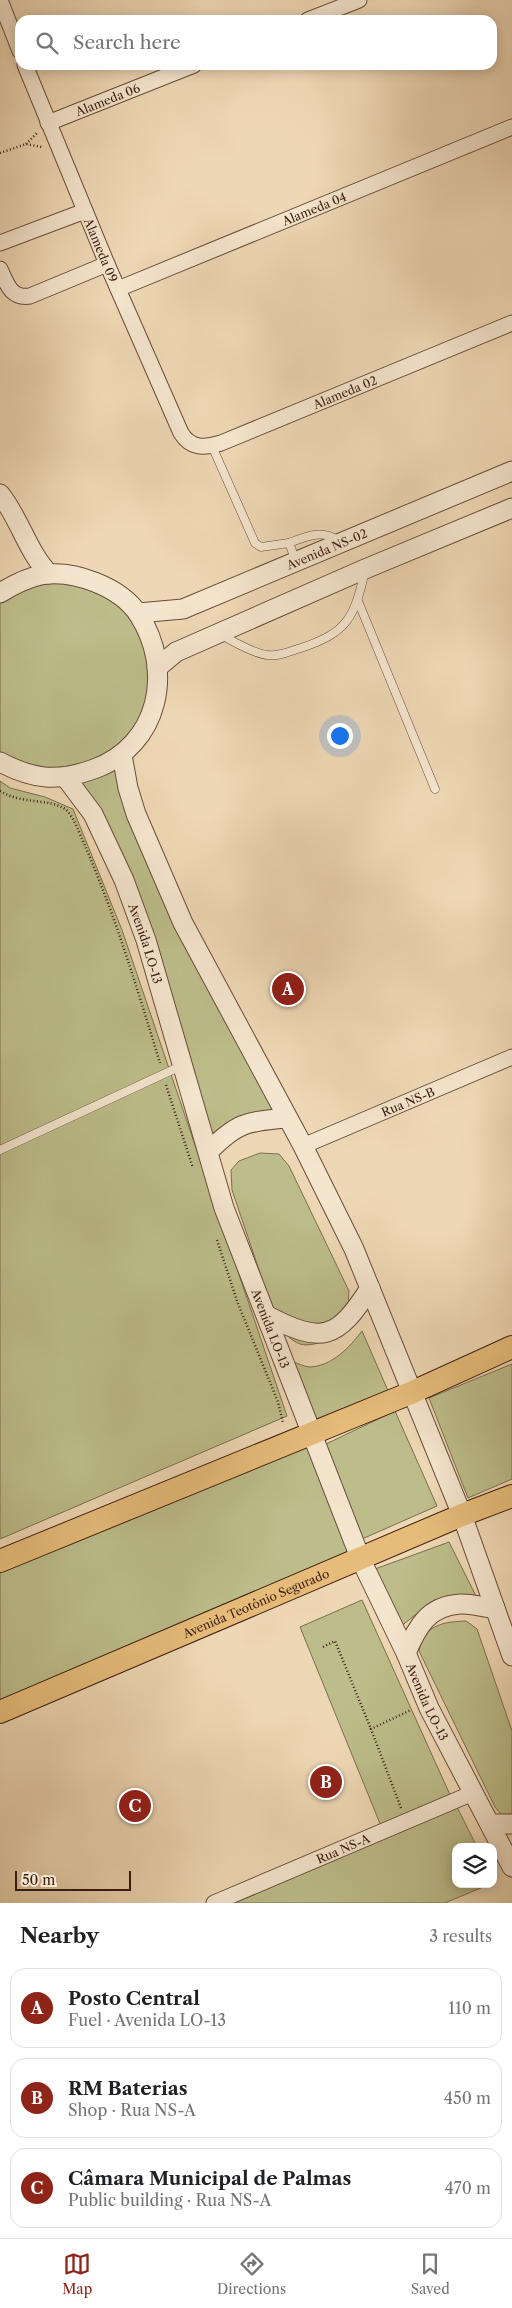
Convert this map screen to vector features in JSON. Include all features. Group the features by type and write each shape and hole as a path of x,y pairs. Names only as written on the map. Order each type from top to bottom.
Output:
{"main road":[{"path":"0,1561 413,1392 512,1347"},
{"name":"Avenida Teotônio Segurado","path":"0,1712 361,1560 462,1515 512,1496"}],"street":[{"path":"0,0 15,38"},
{"path":"321,15 359,0"},
{"name":"Alameda 09","path":"27,70 59,150 181,433 186,441 195,447 212,446"},
{"name":"Alameda 06","path":"48,122 181,70"},
{"name":"Alameda 04","path":"118,289 512,126"},
{"path":"0,243 85,211"},
{"path":"0,269 10,290 16,296 22,297 30,296 108,264"},
{"name":"Alameda 02","path":"212,446 512,323"},
{"name":"Avenida NS-02","path":"138,613 183,610 512,471"},
{"path":"0,494 16,518 37,562 49,574"},
{"path":"157,668 176,652 218,633 365,568 512,508"},
{"path":"0,593 20,581 49,574 82,577 96,582 123,598 138,613 150,637 157,668 157,699 151,717 122,755 107,764 66,778 45,778 30,775 0,762"},
{"path":"122,755 128,788 136,814 183,923 286,1118 303,1146 354,1249 462,1515 512,1656"},
{"name":"Avenida LO-13","path":"66,778 94,814 124,880 146,940 181,1066 209,1151 224,1208 268,1316 361,1560 406,1653 429,1708 473,1793 492,1824 512,1867"},
{"name":"Rua NS-B","path":"303,1146 512,1057"},
{"path":"209,1151 230,1130 257,1121 286,1118"},
{"path":"268,1316 297,1331 319,1335 333,1330 353,1314 370,1288"},
{"path":"406,1653 416,1629 422,1620 433,1612 459,1604 495,1608"},
{"name":"Rua NS-A","path":"214,1903 473,1793"},
{"path":"492,1824 512,1824"}],"lane":[{"path":"212,446 255,542 261,547 289,543 321,533 341,542"},
{"path":"289,543 296,562"},
{"path":"218,633 265,655 274,656 314,643 336,632 347,622 358,602 365,568"},
{"path":"358,602 435,790"},
{"path":"0,1150 181,1066"}],"path":[{"path":"0,153 26,144 59,150"},
{"path":"323,1647 335,1640 405,1816"},
{"path":"371,1729 412,1710"}],"green space":[{"path":"82,577 123,598 157,668 143,730 122,755 142,828 286,1118 217,1146 181,1066 141,912 66,778 0,759 0,593 21,581"},
{"path":"0,781 10,788 45,797 73,809 122,930 287,1416 0,1539"},
{"path":"260,1153 279,1154 289,1166 349,1291 349,1313 345,1321 335,1333 322,1342 307,1345 300,1344 287,1335 277,1323 232,1190 231,1170 239,1161"},
{"path":"362,1331 389,1393 318,1423 291,1361 310,1367 326,1363 340,1355"},
{"path":"512,1364 512,1479 468,1498 429,1398"},
{"path":"395,1411 437,1506 362,1539 326,1444"},
{"path":"312,1432 354,1560 0,1710 0,1561"},
{"path":"449,1542 478,1600 434,1600 400,1627 375,1569"},
{"path":"362,1600 451,1797 381,1826 300,1627"},
{"path":"466,1621 477,1629 512,1731 512,1816 504,1818 495,1807 419,1651 425,1635 430,1630 449,1622"},
{"path":"454,1801 475,1843 452,1843 452,1888 481,1888 445,1903 221,1903"}],"place":[{"name":"Posto Central","path":"288,989"},
{"name":"RM Baterias","path":"326,1782"},
{"name":"Câmara Municipal de Palmas","path":"135,1806"}]}
